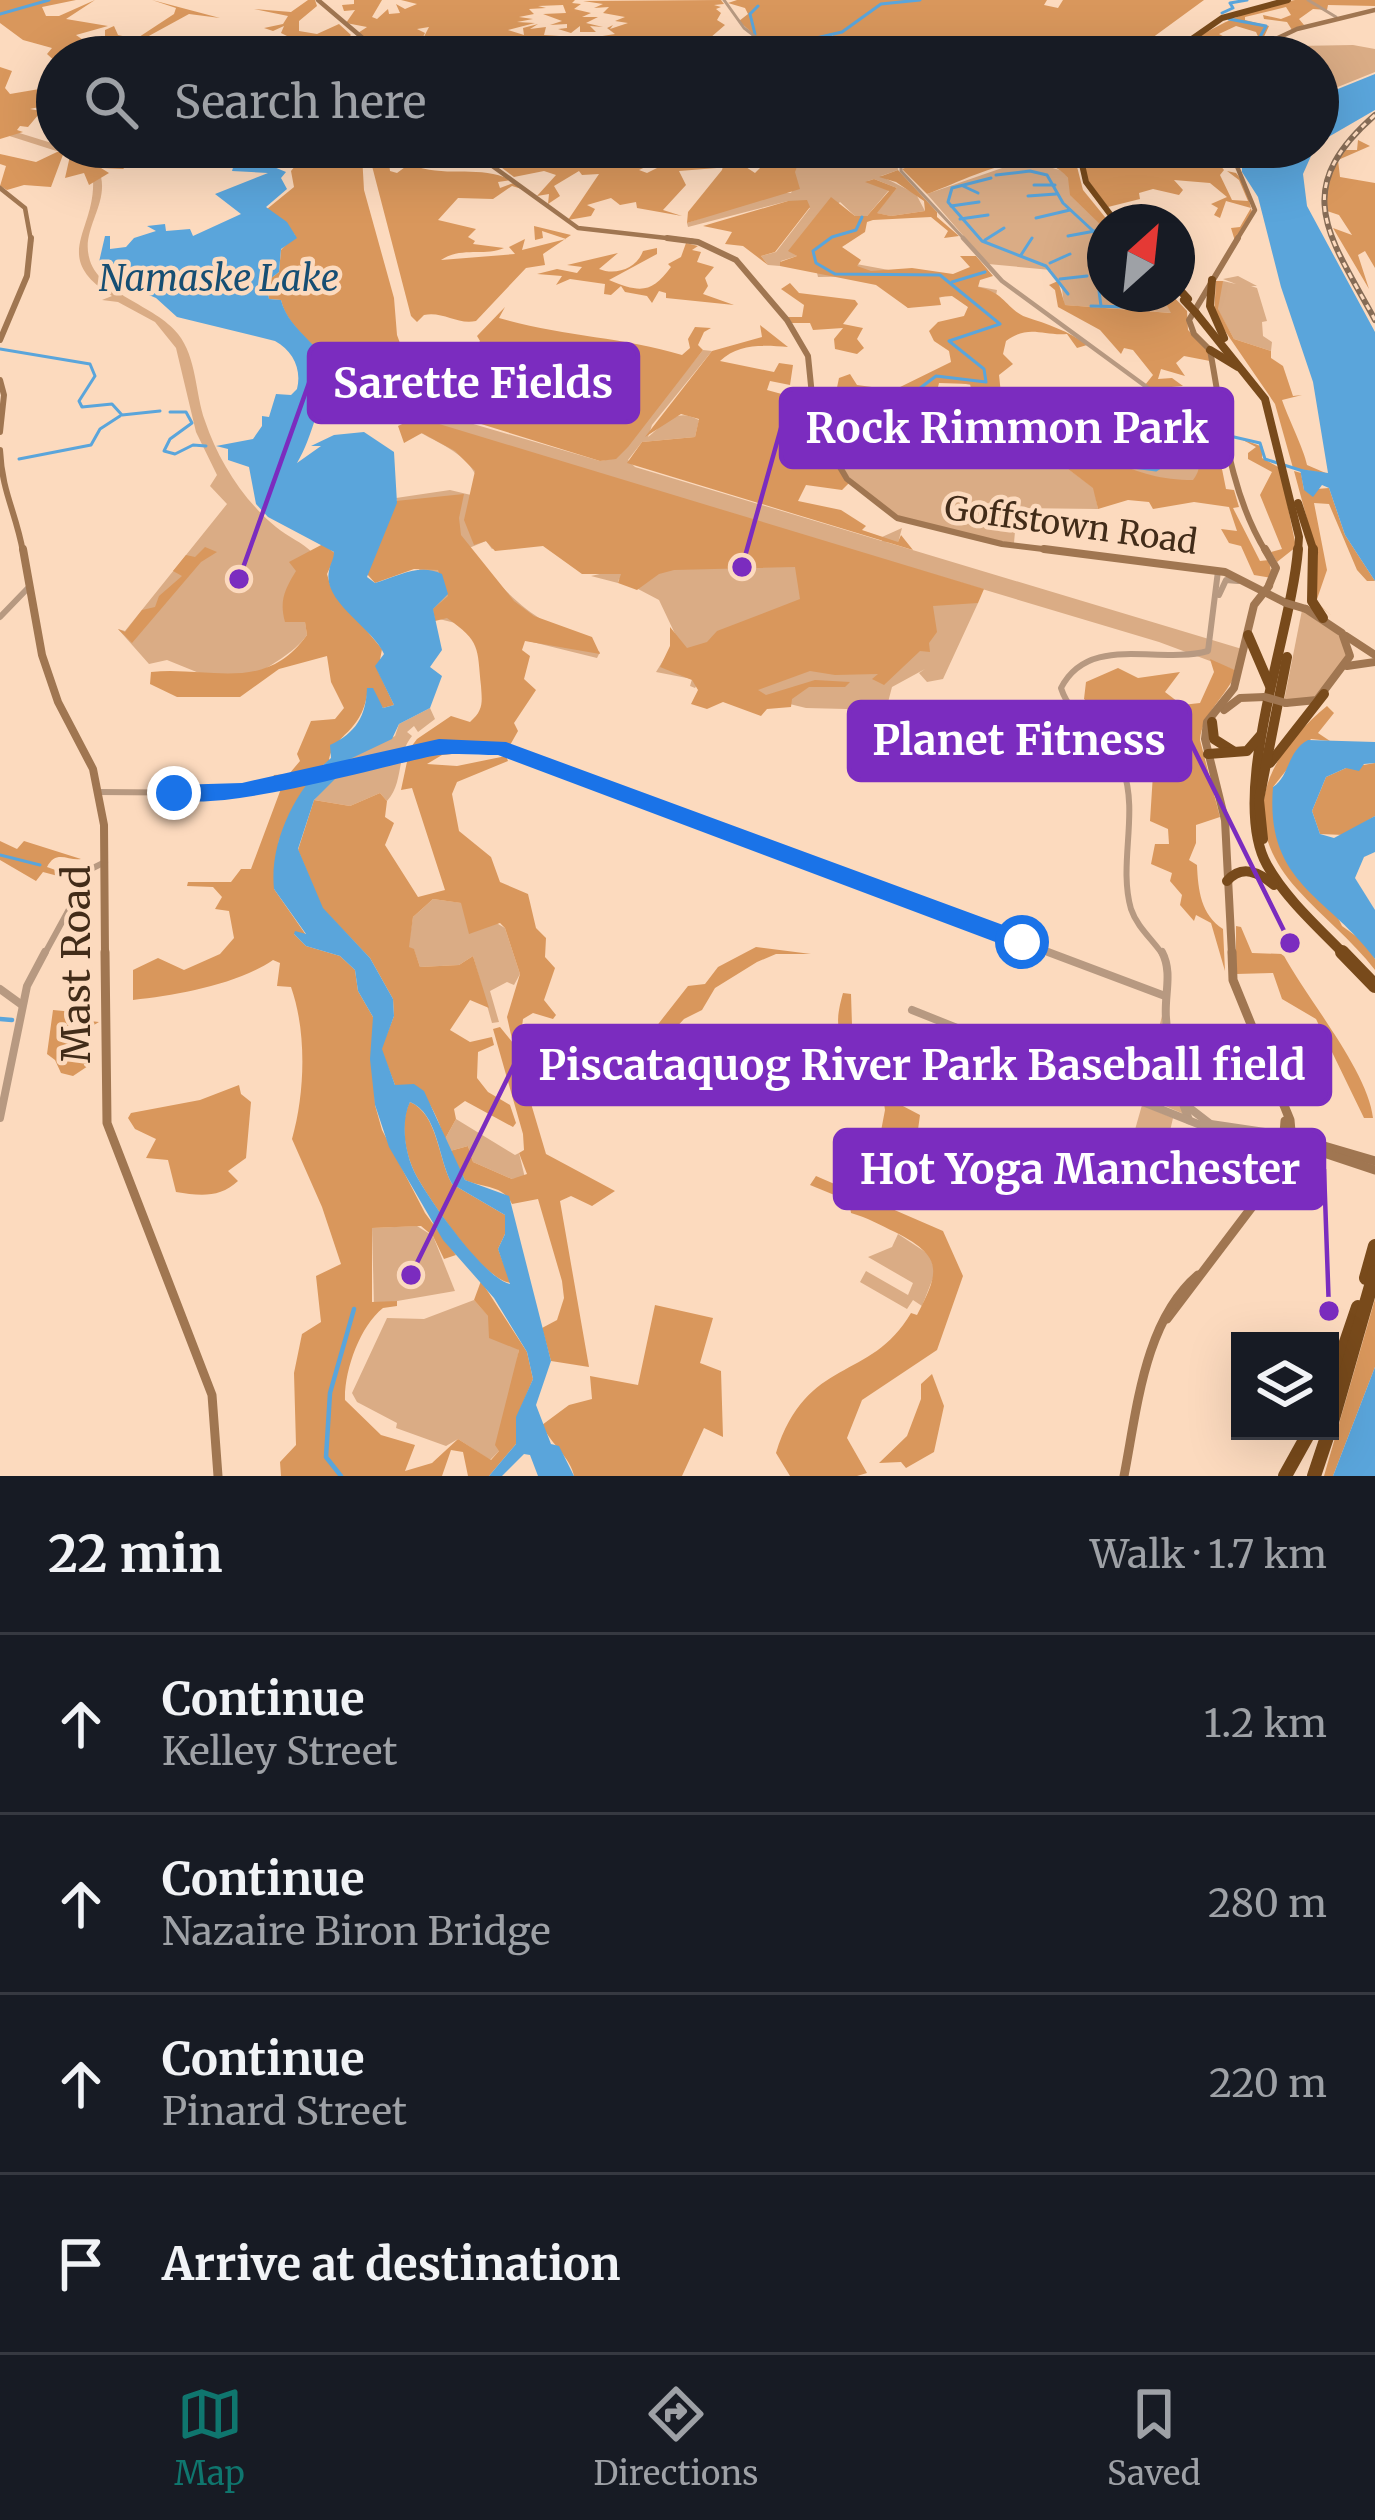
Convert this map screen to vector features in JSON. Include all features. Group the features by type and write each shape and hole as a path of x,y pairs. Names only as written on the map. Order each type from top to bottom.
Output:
{"highway":[{"path":"1192,36 1215,19 1277,0"},
{"path":"1195,36 1222,18 1288,0"},
{"path":"1081,168 1101,204"},
{"path":"1212,280 1211,310 1264,393 1315,556 1312,601 1323,618"},
{"path":"1195,309 1226,340"},
{"path":"1198,312 1264,393"},
{"path":"1215,354 1249,374"},
{"path":"1268,699 1299,554 1287,466"},
{"path":"1298,503 1304,574 1259,819 1276,868 1375,975"},
{"path":"1248,635 1269,681 1251,801 1252,826 1267,865 1294,902 1375,986"},
{"path":"1265,772 1324,694"},
{"path":"1212,722 1214,739 1236,752"},
{"path":"1208,754 1253,748 1266,722"},
{"path":"1227,881 1236,871 1252,871 1294,902"},
{"path":"1339,1360 1375,1246"},
{"path":"1339,1398 1375,1272"},
{"path":"1285,1476 1306,1440"},
{"path":"1294,1476 1308,1440"},
{"path":"1316,1472 1327,1440"}],"main road":[{"path":"318,0 360,36"},
{"path":"1279,36 1375,10"},
{"name":"Goffstown Road","path":"495,168 576,228 698,242 739,263 806,352 815,425 824,445 847,479 897,518 1003,544 1218,571 1323,618 1375,658"},
{"path":"1236,168 1251,190 1255,210 1189,317 1194,334 1215,354 1224,435 1246,516 1276,568 1254,609 1239,674 1229,697 1207,722 1204,735 1225,820 1232,975 1290,1120 1299,1134 1323,1149"},
{"path":"0,188 24,205 31,234 28,275 0,340"},
{"path":"0,380 4,395 0,432"},
{"name":"Mast Road","path":"0,450 2,490 17,519 50,681 90,762 98,792 105,847 107,1123 212,1396 218,1476"},
{"name":"Goffstown Road","path":"1218,571 1243,584 1254,609"},
{"path":"1254,609 1286,603"},
{"path":"1204,735 1240,698 1305,704 1324,694 1346,667 1351,650 1342,633"},
{"path":"1346,667 1375,658"},
{"path":"1239,674 1248,687 1268,699"},
{"path":"1124,1476 1153,1346 1165,1321 1178,1295 1250,1207 1289,1139 1279,1097"},
{"path":"1273,1183 1289,1139 1290,1120"},
{"path":"1289,1139 1375,1165"},
{"path":"1250,1207 1299,1154 1323,1149"}],"street":[{"path":"724,0 753,36"},
{"path":"1308,0 1336,17"},
{"path":"901,168 999,279 1159,396 1222,417"},
{"path":"1189,1120 1171,1066 1167,964 1139,925 1130,903 1131,813 1123,767 1107,741 1070,710 1061,686 1071,668 1090,658 1203,654 1212,642 1218,571"},
{"path":"1214,604 1226,580 1243,584"},
{"path":"0,617 28,588"},
{"path":"98,792 223,794 424,750 473,745 506,749 1165,996"},
{"path":"0,1118 22,1005 40,956 105,847"},
{"path":"91,869 105,862"},
{"path":"0,989 22,1005"},
{"path":"912,1010 1210,1129 1289,1139"},
{"path":"1180,1092 1193,1113 1218,1126"},
{"path":"1189,1120 1289,1139"},
{"path":"1245,1134 1275,1145 1279,1162"}],"shaded area":[{"path":"0,0 76,0 42,7 46,16 59,16 95,0 66,19 108,26 77,36 36,36 36,44 0,23"},
{"path":"152,0 220,18 189,14 141,36 176,8"},
{"path":"315,0 317,6 299,21 299,31 317,34 339,24 351,35 287,36 281,33 284,26 273,31 264,28 283,24 288,16 254,9 291,12"},
{"path":"354,0 382,0 372,17 377,19 388,9 389,14 400,13 396,4 405,9 417,4 401,0 575,0 572,3 581,4 574,9 591,13 582,17 598,17 586,23 603,27 590,26 596,32 580,32 580,26 571,33 558,29 567,24 550,25 562,21 543,14 566,13 563,5 529,9 534,14 519,17 533,19 517,22 535,23 508,30 524,35 523,28 538,24 530,29 546,27 544,35 559,36 424,36 429,27 417,29 423,36 361,36 358,33 367,27 346,23 355,10 344,11 342,5 354,4"},
{"path":"721,0 724,4 714,5 721,7 716,9 721,13 717,20 725,25 712,36 602,36 615,34 607,28 628,23 615,21 625,17 603,13 609,7 594,8 603,4 583,1"},
{"path":"1047,0 1044,5 1058,8 1063,0 1204,0 1155,36 757,36 739,21 748,14 745,8 728,3"},
{"path":"1295,0 1375,0 1375,6 1313,9 1299,19 1304,25 1292,30 1287,22 1264,19 1263,15 1281,19 1291,15 1286,7 1245,17 1269,26 1264,36 1236,26 1219,34 1223,36 1200,36 1260,9"},
{"path":"114,26 122,36 105,36 105,30"},
{"path":"1339,45 1375,49 1375,72 1339,87"},
{"path":"0,67 12,71 5,88 10,94 36,90 36,108 30,109 36,110 36,118 17,130 23,132 0,139"},
{"path":"0,127 36,138 36,144 0,133"},
{"path":"1354,136 1343,150 1357,150 1358,140 1370,146 1339,160 1340,150"},
{"path":"0,154 36,162 36,168 58,168 51,187 24,185 7,190 0,186 6,166 0,164"},
{"path":"67,168 101,168 109,173 89,185 84,173 65,178"},
{"path":"82,168 98,168 102,180 88,246 94,270 178,334 189,354 210,436 224,465 264,516 313,553 296,621 305,621 307,635 241,690 167,660 149,664 118,629 125,631 227,504 210,486 217,475 196,432 176,348 155,322 118,302 102,300 112,296 83,268 80,242 93,179"},
{"path":"363,168 364,190 394,298 397,335 414,381 387,416 366,409 374,394 371,382 348,363 335,363 341,385 334,384 327,362 292,323 281,300 269,299 266,282 279,272 281,250 295,235 267,209 294,187 291,171"},
{"path":"373,168 397,173 404,168 423,168 488,173 511,180 498,182 500,188 516,182 525,190 512,186 493,199 458,198 438,220 476,229 468,237 473,244 504,248 457,253 441,260 515,254 509,247 525,239 522,250 565,239 543,254 545,265 526,268 476,321 431,314 417,322 411,316"},
{"path":"502,168 643,168 639,170 647,173 657,168 717,168 679,171 686,185 663,210 682,216 637,208 636,202 620,205 611,198 587,205 595,209 591,216 568,220 599,174 579,171 554,186 560,196 548,204 549,194 537,196 556,175 544,171 514,177"},
{"path":"748,168 755,173 760,168 796,168 800,189 687,223 688,212 722,170"},
{"path":"789,168 898,168 881,176 916,194 925,211 891,216 876,213 897,188 868,181 889,190 867,216 855,216 840,202 790,251 797,256 781,261 780,266 768,265 761,256 776,252 810,208 788,201 688,227 687,223 775,193 791,193 797,181"},
{"path":"997,168 980,173 927,194 902,169"},
{"path":"1002,168 1063,171 1087,204 1087,307 1064,305 1062,289 1051,270 988,264 927,194"},
{"path":"1056,168 1077,168 1083,190 1094,204 1087,204 1087,212 1070,195 1068,178"},
{"path":"1085,168 1222,168 1220,175 1232,200 1248,201 1239,180 1227,171 1236,173 1245,184 1251,208 1226,201 1220,218 1214,215 1218,208 1211,204 1227,197 1210,183 1174,180 1183,190 1179,195 1153,189 1139,193 1140,199 1106,204 1087,179"},
{"path":"1329,168 1339,168 1340,177 1375,183 1375,268 1365,251 1358,255 1369,289 1333,228 1352,235 1339,215 1324,210"},
{"path":"898,170 959,236 944,238 948,231 931,217 873,220 867,222 865,232 842,247 861,260 857,266 871,271 912,268 953,274 970,267 960,256 976,256 993,276 980,280 978,287 994,293 1020,314 1065,332 1087,345 1077,348 1067,334 1022,333 1006,341 1003,354 1013,364 999,375 1001,394 972,393 970,384 939,383 935,399 977,418 1031,427 1039,422 1046,431 1164,431 1166,419 1210,426 1176,435 1165,446 1138,445 1111,461 1151,475 1193,480 1199,464 1190,440 1206,433 1197,440 1200,449 1220,443 1212,454 1220,459 1226,489 1234,490 1239,507 1233,508 1260,561 1269,560 1272,578 1254,575 1241,546 1229,543 1221,529 1237,531 1229,507 1194,502 1153,509 1149,502 1128,500 1098,509 1093,488 1060,463 953,457 954,425 910,416 903,401 848,389 835,397 839,378 850,374 857,385 894,390 951,362 949,351 929,331 938,322 964,316 968,307 952,296 939,297 941,305 908,308 876,285 780,266 797,256 788,251 831,197 855,216 867,216 889,191 865,182 874,179 897,188 877,213 925,211 924,201 879,177"},
{"path":"807,200 810,207 775,252 761,256 768,265 743,246 725,244 732,232 703,226 788,201"},
{"path":"1251,208 1235,241 1231,228 1240,227"},
{"path":"534,226 571,235 565,239 542,231 543,238 535,240"},
{"path":"686,243 698,246 692,250 701,252 697,262 714,267 705,278 708,286 703,294 734,305 666,298 659,291 652,303 647,296 625,292 621,286 611,295 604,294 605,284 570,279 556,285 562,276 537,274 557,269 577,273 582,267 567,265 618,253 599,269 619,271 636,262 643,251 657,248 657,254 609,280 645,288 658,282 671,267 668,264 681,257"},
{"path":"813,256 997,290 980,387 942,379 932,386 922,408 1032,434 1165,434 1168,422 1220,427 1224,445 1213,453 1213,489 1100,486 1060,463 1094,488 1098,509 1017,508 1014,543 937,529 880,506 853,481 831,450 815,398 835,397 848,389 904,401 927,375 948,370 979,315 951,294 908,308 874,276 818,277"},
{"path":"1238,276 1257,286 1251,286 1257,288 1267,321 1262,322 1263,336 1272,342 1271,351 1234,339 1218,310 1219,285 1223,281 1236,284 1223,279"},
{"path":"1058,281 1065,305 1087,307 1087,312 1187,312 1188,330 1208,349 1210,361 1184,356 1176,363 1185,376 1161,369 1158,379 1172,378 1183,386 1160,388 1157,393 1145,385 1153,375 1133,350 1124,348 1121,354 1100,330 1058,307 1055,290 1049,285"},
{"path":"1216,281 1223,281 1218,309 1234,339 1271,351 1271,358 1283,366 1293,396 1302,395 1282,400 1307,465 1328,474 1293,468 1275,404 1214,315"},
{"path":"790,283 799,293 855,300 858,304 843,324 863,328 857,339 864,348 857,354 835,349 834,339 843,328 813,330 810,323 792,323 788,317 802,317 804,305 781,289"},
{"path":"505,307 499,318 682,355 690,348 688,339 695,327 711,328 698,345 703,350 628,447 616,459 600,461 436,410 480,341 477,336"},
{"path":"760,325 788,347 744,348 720,361 774,372 779,363 793,365 790,385 770,381 767,390 789,396 787,414 800,420 800,430 815,432 849,483 842,490 806,485 798,501 841,510 866,526 862,530 898,542 901,535 913,550 627,463 642,442 695,437 699,419 681,414 645,437 712,351 762,337"},
{"path":"703,350 712,351 652,425 648,437 671,418 684,415 699,420 695,437 642,442 628,460 635,467 882,541 902,528 898,543 886,542 1242,649 1237,671 1159,642 892,562 889,576 978,603 943,679 927,682 919,673 925,669 892,687 886,710 806,708 699,682 695,688 690,686 692,679 656,672 677,638 659,600 619,579 618,583 591,576 604,573 526,534 492,549 486,541 469,548 513,598 600,652 597,658 435,618 396,498 450,490 471,495 477,478 461,457 421,433 437,405 446,416 600,461 616,458"},
{"path":"417,417 984,589 978,603 933,606 937,632 929,643 930,652 920,651 884,685 872,679 878,674 810,671 758,690 766,695 815,680 850,682 845,687 809,687 792,699 791,707 767,709 761,716 723,702 707,709 691,704 698,690 692,680 660,667 670,646 670,627 687,648 707,642 717,631 800,599 795,567 674,570 659,574 637,590 618,583 621,574 582,574 543,546 495,551 486,541 474,545 464,520 475,471 455,451 422,433 404,443 398,426"},
{"path":"1239,438 1263,447 1262,458 1280,468 1296,547 1277,562 1271,552 1282,549 1260,495 1272,472 1248,459 1256,447"},
{"path":"1294,471 1301,473 1304,490 1329,488 1345,535 1375,581 1367,581 1357,570 1329,504 1314,503 1327,570 1316,602 1332,616 1314,601 1317,556"},
{"path":"464,494 461,535 514,601 534,616 592,637 600,654 525,641 522,650 530,656 524,679 536,690 514,723 518,731 509,747 453,742 408,751 417,739 451,716 470,722 478,714 482,697 477,654 472,640 458,626 447,618 435,621 433,609 448,596 438,570 414,569 375,583 367,574 396,501"},
{"path":"323,544 336,554 327,574 331,588 382,649 378,671 394,705 383,708 368,688 360,715 336,744 329,761 313,772 270,783 274,775 289,774 300,761 297,754 311,721 335,719 344,708 331,682 327,656 279,669 240,697 177,697 150,684 151,672 255,671 291,653 307,635 305,622 285,622 284,595 296,571 289,562"},
{"path":"205,547 217,552 201,562 132,643 118,629 125,632 142,610 155,607 159,596 182,576 173,571 186,555 195,557"},
{"path":"1302,610 1331,628 1348,656 1317,697 1284,701"},
{"path":"1210,659 1237,671 1210,713 1200,740 1220,817 1196,825 1189,860 1197,865 1205,909 1223,929 1225,971 1211,923 1196,915 1194,921 1180,905 1182,895 1170,881 1172,873 1151,864 1155,844 1169,844 1168,829 1150,821 1153,774 1138,749 1084,699 1086,682 1118,668 1138,678 1180,672 1165,692 1182,705 1200,703 1214,672"},
{"path":"1327,706 1334,713 1318,733 1330,741 1311,739 1273,787 1342,926 1364,942 1375,959 1375,970 1297,889 1267,839 1263,815 1274,769 1287,747"},
{"path":"430,708 435,719 418,732 414,726 407,732 412,736 387,801 380,793 350,806 314,800 349,759 395,736 399,724"},
{"path":"445,749 493,750 442,755 427,764 457,766 506,756 508,761 457,782 452,794 459,831 491,857 500,882 528,894 536,928 546,938 545,957 555,968 544,1000 556,1015 553,1019 533,1013 523,1019 520,1042 512,1039 507,1017 520,974 505,928 500,923 469,934 461,903 433,899 413,917 409,947 420,967 459,965 473,956 489,1008 470,1000 450,1030 470,1042 492,1037 494,1045 478,1052 477,1078 488,1092 510,1105 516,1123 513,1127 465,1101 454,1109 456,1119 445,1139 422,1095 395,1085 381,1049 394,1016 393,999 370,958 322,908 298,850 314,800 350,806 380,793 387,801 385,817 394,823 385,845 418,897 445,890 412,788 401,790 408,757"},
{"path":"1375,763 1375,816 1344,835 1320,834 1312,811 1326,777"},
{"path":"311,779 279,840 274,889 306,935 294,934 306,946 340,956 355,970 358,991 373,1017 375,1105 382,1130 425,1213 456,1255 444,1259 433,1236 421,1226 372,1228 372,1302 397,1301 397,1306 383,1308 361,1337 345,1400 381,1435 415,1445 405,1471 432,1463 458,1439 491,1460 499,1451 495,1445 519,1350 489,1338 488,1316 474,1300 481,1281 527,1352 533,1379 517,1417 516,1444 489,1476 468,1476 463,1452 451,1450 442,1476 281,1476 280,1462 296,1445 294,1373 302,1334 321,1322 316,1276 341,1264 292,1139 302,1063 300,1023 291,987 277,986 280,963 273,960 224,982 133,1000 133,970 158,958 184,970 220,954 234,938 229,911 215,909 222,897 213,887 187,886 188,882 231,882 241,869 251,869 282,786"},
{"path":"0,841 17,849 24,841 81,859 54,858 47,867 61,872 58,876 43,872 36,881 0,860"},
{"path":"433,899 462,903 505,928 520,974 514,985 507,982 490,991 499,1022 492,1023 473,956 459,965 420,967 414,950 408,947 413,917"},
{"path":"1236,926 1241,927 1252,953 1283,954 1349,1057 1373,1118 1364,1118 1316,1019 1282,999 1273,973 1236,974"},
{"path":"756,947 811,954 776,954 757,962 715,988 702,1010 684,1019 652,1054 619,1071 610,1055 620,1036 641,1046 688,986 705,984 718,967"},
{"path":"843,993 851,994 852,1025 871,1047 906,1064 901,1105 920,1115 911,1181 893,1180 889,1141 881,1131 885,1110 879,1069 843,1038 838,1022"},
{"path":"53,1010 85,1013 90,1021 99,1022 82,1032 88,1066 73,1076 61,1073 47,1054"},
{"path":"1162,1016 1168,1065 1184,1114 1141,1096"},
{"path":"500,1027 513,1043 546,1154 615,1191 592,1206 571,1196 560,1201 589,1367 551,1361 542,1328 557,1320 564,1298 538,1199 512,1204 497,1190 465,1180 450,1151 468,1146 473,1162 512,1179 527,1174 519,1153 524,1150 523,1134 493,1029"},
{"path":"239,1085 251,1102 246,1158 228,1171 238,1181 209,1194 176,1192 168,1160 146,1158 156,1139 135,1129 128,1118 131,1113 200,1100"},
{"path":"410,1102 432,1127 452,1184 505,1215 505,1234 498,1249 511,1283 473,1255 417,1177 405,1139"},
{"path":"1142,1105 1173,1118 1154,1201 1119,1186"},
{"path":"456,1119 515,1155 519,1153 525,1178 512,1179 473,1162 468,1146 450,1151 445,1139"},
{"path":"816,1176 943,1231 963,1276 937,1350 862,1400 847,1438 867,1473 857,1476 790,1476 776,1453 804,1400 877,1351 911,1313 917,1315 933,1266 910,1241 851,1213 849,1201 810,1185"},
{"path":"417,1226 433,1236 455,1291 374,1305 372,1228"},
{"path":"898,1234 930,1255 935,1273 922,1306 913,1300 907,1309 860,1282 866,1271 908,1295 913,1283 868,1257 892,1247"},
{"path":"1375,1299 1375,1367 1333,1476 1324,1476 1334,1440 1339,1440 1339,1424"},
{"path":"474,1300 519,1350 499,1451 490,1460 458,1439 446,1446 396,1428 397,1423 357,1402 352,1393 387,1318 424,1319"},
{"path":"655,1305 713,1318 700,1363 721,1371 723,1437 704,1428 682,1476 574,1476 542,1425 569,1405 592,1399 590,1376 638,1385"},
{"path":"932,1374 944,1406 934,1452 906,1468 901,1462 879,1463 907,1436 921,1399 921,1384"}],"water":[{"path":"1375,74 1375,110 1339,131 1339,89"},
{"name":"Namaske Lake","path":"276,168 286,172 281,178 287,189 266,207 287,222 297,238 281,249 279,272 266,282 269,299 281,300 292,322 326,359 336,382 297,463 321,446 311,446 334,435 364,432 394,452 397,503 367,577 375,583 409,572 434,571 442,574 448,594 433,609 442,650 430,667 442,676 430,708 399,724 392,739 350,759 314,800 298,849 323,908 370,958 393,999 394,1016 382,1049 395,1085 414,1084 424,1091 465,1180 509,1196 551,1361 536,1405 551,1444 559,1446 574,1476 538,1476 530,1455 524,1454 502,1476 489,1476 516,1444 516,1417 533,1379 527,1352 494,1298 443,1240 389,1147 375,1105 370,1059 373,1017 358,991 355,970 340,956 306,946 294,934 306,934 274,889 276,852 288,816 307,784 331,758 330,745 358,722 367,688 373,688 383,708 394,705 375,666 384,654 333,593 329,571 334,552 268,517 256,504 249,467 228,460 228,449 216,446 253,439 262,426 262,416 269,417 276,394 291,395 297,389 295,361 275,341 177,317 156,298 116,281 99,262 105,236 110,236 110,249 126,247 134,238 156,231 147,226 165,224 166,231 190,229 193,236 241,214 215,194 268,173 232,171","holes":["410,1102 426,1116 452,1184 505,1215 505,1234 498,1249 510,1284 473,1254 417,1177 405,1129"]},
{"path":"1242,168 1306,168 1307,206 1375,332 1375,581 1345,535 1329,488 1322,485 1313,497 1304,490 1300,469 1328,473 1313,382 1281,287 1258,197"},
{"path":"1308,740 1375,742 1375,763 1326,777 1312,811 1320,834 1334,838 1375,816 1375,852 1364,857 1355,878 1375,910 1375,959 1303,885 1279,846 1273,787 1296,750"},
{"path":"1375,1367 1375,1476 1333,1476"}],"waterway":[{"path":"0,14 49,0"},
{"path":"825,36 842,32 881,4 920,0"},
{"path":"1222,13 1233,8 1230,3 1247,0"},
{"path":"753,36 750,14 758,6"},
{"path":"1229,19 1266,26 1261,36"},
{"path":"996,175 1030,171 1047,175 1053,185"},
{"path":"951,206 952,188 991,178"},
{"path":"1034,185 1053,185"},
{"path":"1053,185 1063,203 1087,225"},
{"path":"963,186 978,193"},
{"path":"1028,196 1056,194"},
{"path":"951,206 979,202"},
{"path":"951,206 963,219"},
{"path":"1036,218 1070,210"},
{"path":"963,219 988,215"},
{"path":"862,217 856,230 832,237 813,251 816,263 835,274 940,275 1000,324 949,341 984,369 986,382 936,376 911,395 909,412 965,423 1009,451 1090,441 1125,466 1156,470 1170,461 1193,463 1195,457 1185,443 1193,433 1208,431 1260,443 1265,459 1303,471"},
{"path":"963,219 982,241 1046,266 1068,294"},
{"path":"985,240 1004,228"},
{"path":"1068,236 1087,232"},
{"path":"1021,255 1032,238"},
{"path":"1050,263 1070,254"},
{"path":"952,282 985,272"},
{"path":"1060,279 1087,276"},
{"path":"0,349 90,364 95,376 79,401 82,407 112,404 122,415 160,411"},
{"path":"170,412 186,412 192,423 170,439 164,451 175,454 193,445 206,446"},
{"path":"19,459 91,445 100,429 120,416"},
{"path":"0,855 40,865"},
{"path":"0,1019 12,1020"},
{"path":"341,1476 326,1457 330,1393 354,1309"}],"railway":[{"path":"1339,156 1375,115"},
{"path":"1332,168 1325,190 1332,238 1375,320"}],"place":[{"name":"Rock Rimmon Park","path":"742,567"},
{"name":"Sarette Fields","path":"239,579"},
{"name":"Planet Fitness","path":"1290,943"},
{"name":"Piscataquog River Park Baseball field","path":"411,1275"},
{"name":"Hot Yoga Manchester","path":"1329,1311"}],"route":[{"path":"174,793 242,791 439,747 499,748 1022,942"}]}
